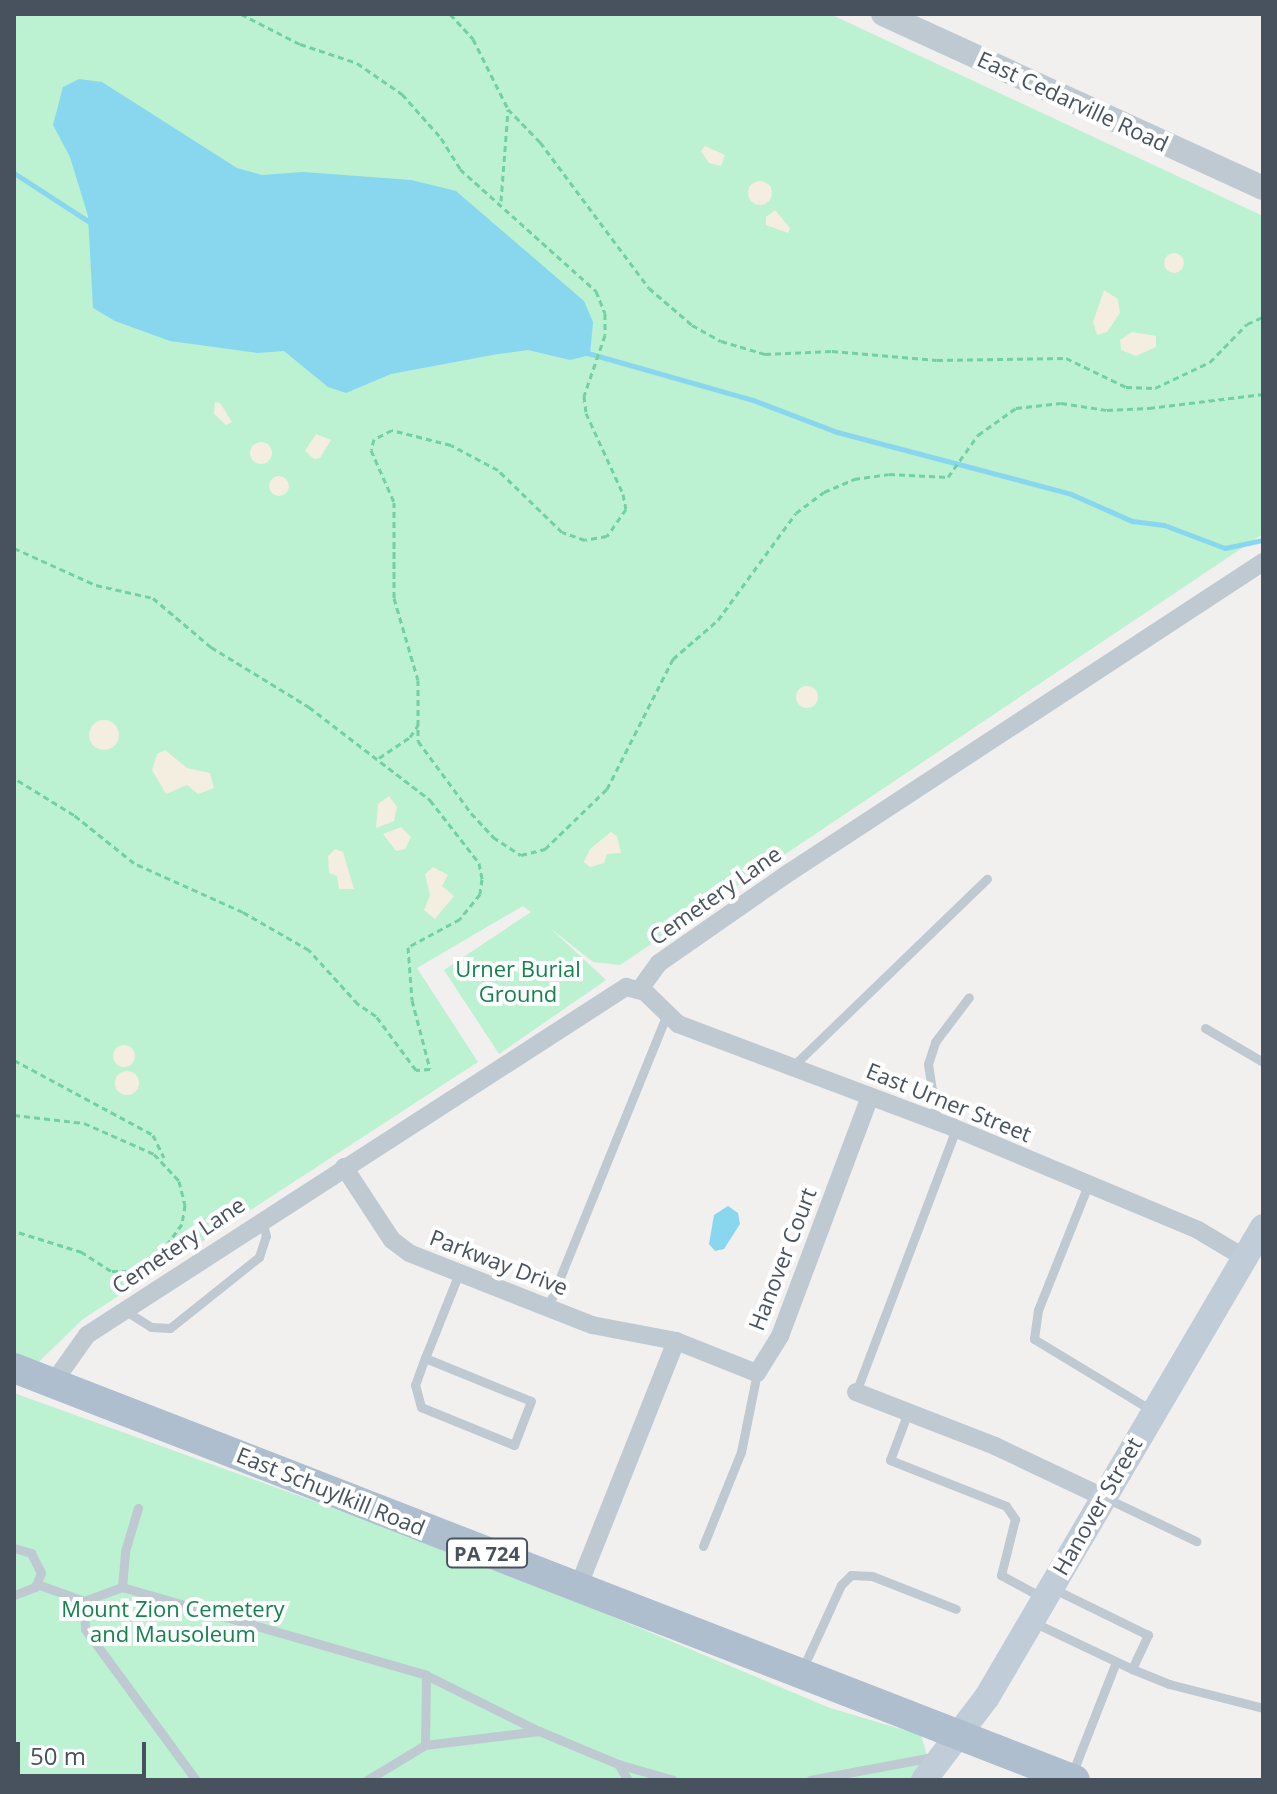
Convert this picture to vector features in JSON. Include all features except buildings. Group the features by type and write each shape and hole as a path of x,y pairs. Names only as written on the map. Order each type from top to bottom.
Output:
{"main road":[{"name":"Hanover Street","path":"924,1780 953,1745 1041,1602 1101,1496 1256,1245"},
{"name":"East Schuylkill Road","path":"14,1368 577,1590 801,1673 953,1745"},
{"name":"PA 724","path":"953,1745 1072,1779"}],"street":[{"name":"East Cedarville Road","path":"883,14 1263,188"},
{"name":"Cemetery Lane","path":"53,1383 80,1342 124,1310 616,990 640,989 659,963 790,872 1263,562"},
{"name":"East Urner Street","path":"640,989 666,1016 956,1129 1198,1230 1256,1245"},
{"name":"Hanover Court","path":"757,1373 780,1336 870,1096"},
{"name":"Parkway Drive","path":"344,1167 392,1240 409,1253 592,1325 676,1341"},
{"path":"577,1590 676,1341 757,1373"},
{"path":"856,1392 1101,1496"}],"lane":[{"path":"792,1067 987,879"},
{"path":"937,1122 928,1064 935,1042 969,997"},
{"path":"548,1307 666,1016"},
{"path":"1205,1028 1263,1062"},
{"path":"856,1392 956,1129"},
{"path":"1088,1185 1038,1310 1034,1339 1153,1411"},
{"path":"124,1310 151,1327 170,1328 259,1257 266,1236 262,1218"},
{"path":"425,1358 531,1401 514,1445 421,1407 415,1385 425,1358 459,1273"},
{"path":"703,1546 741,1452 757,1373"},
{"path":"908,1412 890,1460 1006,1506 1015,1519 1001,1575 1041,1602 1116,1662 1169,1684 1263,1708"},
{"path":"1101,1496 1196,1541"},
{"path":"122,1587 125,1551 138,1508"},
{"path":"14,1548 37,1558 37,1584"},
{"path":"801,1673 841,1585 851,1575 872,1576 956,1609"},
{"path":"14,1595 37,1584 84,1601 122,1587 426,1675 539,1731 618,1764 673,1780"},
{"path":"84,1601 85,1629 196,1780"},
{"path":"1041,1602 1148,1635 1132,1669"},
{"path":"1072,1779 1116,1662"},
{"path":"425,1745 426,1675"},
{"path":"367,1780 425,1745 539,1731"},
{"path":"810,1780 953,1745"},
{"path":"618,1764 628,1780"}],"path":[{"path":"241,14 300,44 357,63 383,79 422,113 460,169 501,201 596,291 605,313 604,338 584,387 586,413 618,475 626,509 607,536 585,540 562,532 498,470 451,445 405,431 374,439 373,460 394,502 394,598 418,680 418,741 493,837 521,855 545,849 607,789 651,710 666,668 718,620 796,513 854,479 889,474 936,479 948,477 996,418 1016,408 1061,403 1107,410 1149,408 1263,394"},
{"path":"450,14 473,39 508,109 540,142 649,288 699,329 765,354 832,351 937,360 1048,356 1083,363 1126,387 1155,388 1210,362 1247,324 1263,317"},
{"path":"501,201 508,109"},
{"path":"14,548 96,585 153,598 211,647 309,707 430,800 479,863 482,879 472,907 449,929 408,947 412,1000 431,1061 426,1073 416,1070 376,1016 358,1004 309,950 243,912 134,863 74,815 14,778"},
{"path":"379,758 410,737 418,725"},
{"path":"14,1060 153,1135 179,1181 184,1214 174,1238 148,1263 111,1271 82,1252 14,1231"},
{"path":"14,1115 84,1123 165,1161"}],"green space":[{"name":"Urner Burial Ground","path":"14,14 830,14 1263,216 1263,534 620,965 593,962 550,928 606,980 499,1054 444,970 531,912 523,906 417,968 478,1062 83,1319 14,1386"},
{"name":"Mount Zion Cemetery and Mausoleum","path":"14,1393 485,1563 830,1708 921,1735 928,1759 910,1780 14,1780"}],"sand":[{"path":"705,146 725,155 721,166 709,163 701,151"},
{"path":"760,181 771,188 772,193 765,204 760,205 749,198 748,193 755,182"},
{"path":"775,210 790,228 788,233 766,225 766,217"},
{"path":"1174,253 1181,256 1184,263 1181,270 1174,273 1167,270 1164,263 1167,256"},
{"path":"1104,290 1118,299 1120,313 1107,332 1097,335 1093,322"},
{"path":"1132,332 1156,336 1156,347 1136,356 1121,350 1120,340"},
{"path":"215,402 220,403 232,422 226,425 214,414"},
{"path":"316,434 331,440 320,458 314,459 305,451"},
{"path":"261,442 269,445 272,453 269,461 261,464 253,461 250,453 253,445"},
{"path":"279,476 286,479 289,486 286,493 279,496 272,493 269,486 272,479"},
{"path":"807,686 815,689 818,697 815,705 807,708 799,705 796,697 799,689"},
{"path":"104,720 115,724 119,735 115,746 104,750 93,746 89,735 93,724"},
{"path":"165,750 187,768 210,773 214,788 198,794 187,785 166,794 152,770 157,754"},
{"path":"389,796 397,807 394,821 376,828 378,804"},
{"path":"401,827 411,837 405,849 396,851 383,834"},
{"path":"611,832 617,836 621,853 607,854 604,863 590,867 584,862 590,849"},
{"path":"335,849 343,852 354,889 339,889 337,876 329,873 328,856"},
{"path":"433,867 448,875 442,886 454,896 435,919 424,910 430,895 425,874"},
{"path":"124,1045 132,1048 135,1056 132,1064 124,1067 116,1064 113,1056 116,1048"},
{"path":"127,1071 138,1078 139,1083 132,1094 127,1095 116,1088 115,1083 122,1072"}],"water":[{"path":"79,79 102,82 237,168 262,175 303,172 411,180 456,191 584,301 593,322 590,355 570,360 528,350 498,354 391,374 346,393 328,387 284,351 257,353 170,341 115,321 93,308 88,216 70,157 53,125 63,87"},
{"path":"728,1206 738,1213 740,1224 724,1249 715,1251 709,1244 714,1215"}],"waterway":[{"path":"14,173 91,223"},
{"path":"584,352 753,400 837,432 1071,494 1132,521 1164,525 1225,548 1263,540"}]}
